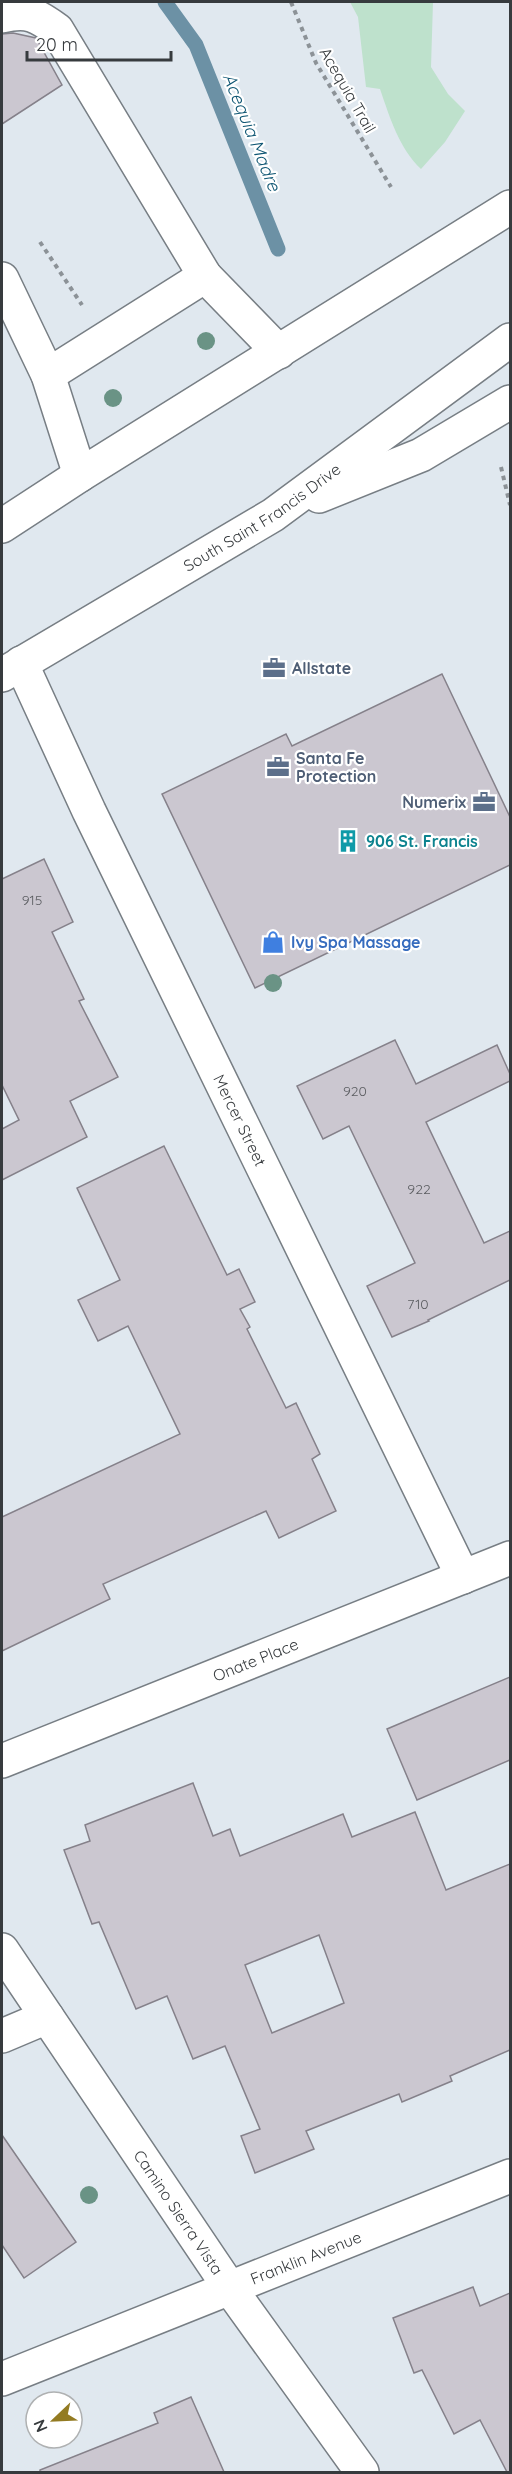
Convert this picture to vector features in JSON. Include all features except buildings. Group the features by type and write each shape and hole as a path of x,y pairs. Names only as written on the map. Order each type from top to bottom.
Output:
{"main road":[{"path":"2,16 13,13 37,15 57,30 205,276 279,352"},
{"path":"2,526 510,207"},
{"path":"48,375 205,276"},
{"path":"2,279 48,375 80,475"},
{"name":"South Saint Francis Drive","path":"11,669 273,515 510,340"},
{"path":"273,515 421,455 510,402"},
{"name":"Mercer Street","path":"11,669 89,811 463,1577"},
{"name":"Onate Place","path":"2,1761 510,1558"},
{"name":"Camino Sierra Vista","path":"2,1950 229,2287 362,2472"},
{"path":"2,2036 47,2018"},
{"name":"Franklin Avenue","path":"2,2379 510,2176"}],"path":[{"name":"Acequia Trail","path":"291,2 316,63 391,187"},
{"path":"40,242 84,309"},
{"path":"501,466 510,505"}],"green space":[{"path":"350,2 433,2 431,67 448,94 465,111 445,142 421,169 401,142 380,89 366,87 358,17"}],"waterway":[{"name":"Acequia Madre","path":"165,2 196,45 278,249"}],"place":[{"name":"Allstate","path":"274,668"},
{"name":"Santa Fe Protection","path":"278,767"},
{"name":"Numerix","path":"484,802"},
{"name":"906 St. Francis","path":"348,841"},
{"name":"Ivy Spa Massage","path":"273,942"}]}
